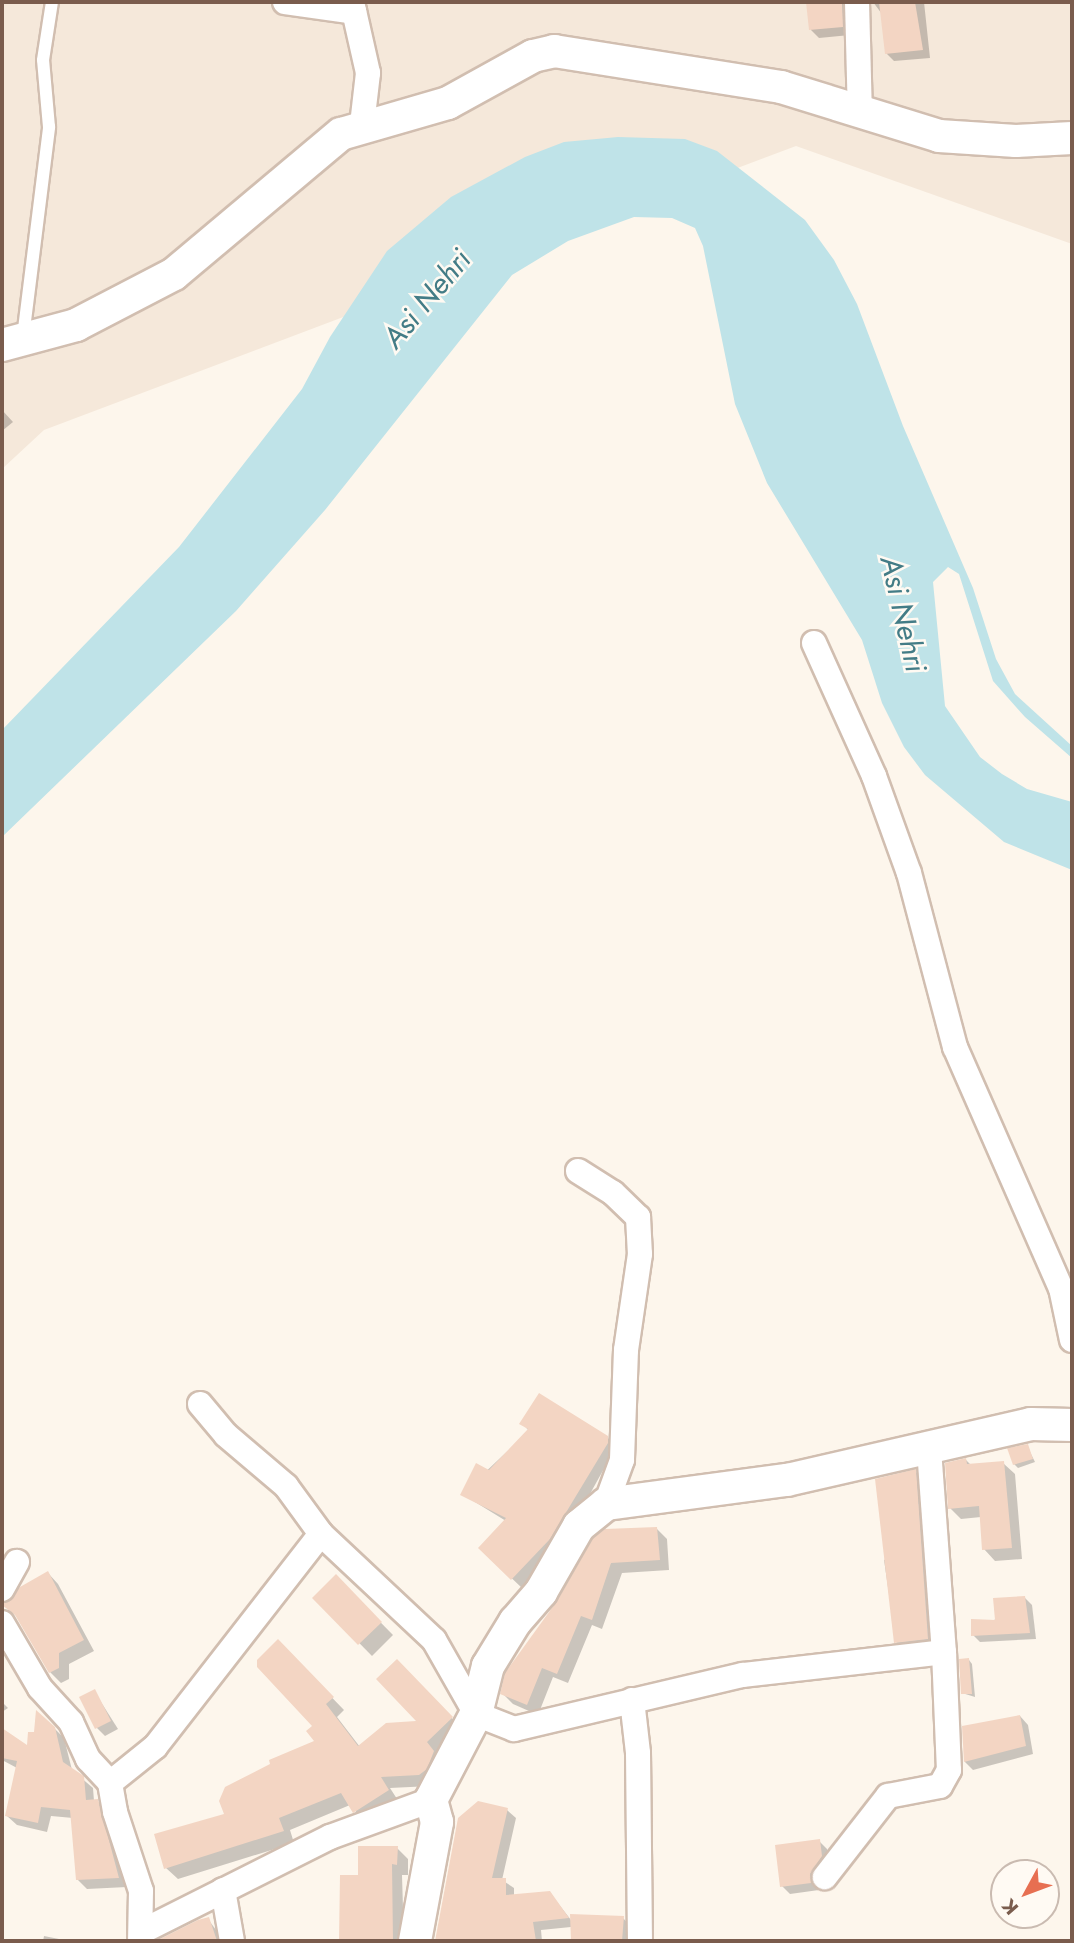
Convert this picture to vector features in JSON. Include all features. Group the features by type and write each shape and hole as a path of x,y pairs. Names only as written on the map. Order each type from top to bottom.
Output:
{"street":[{"path":"285,2 353,7 368,73 362,125"},
{"path":"857,2 860,113"},
{"path":"12,343 85,321 174,274 321,149 362,125 448,103 523,61 554,51 781,87 939,136 1016,141 1072,138"},
{"path":"814,643 874,776 909,873 955,1047 1068,1299 1072,1340"},
{"path":"2,1623 40,1688 71,1722 88,1759 110,1783 115,1812 141,1891 141,1936 223,1890 330,1837 431,1800 476,1714 488,1665 515,1622 541,1592 579,1526 606,1504 622,1460 625,1350 640,1254 638,1217 613,1193 578,1171"},
{"path":"200,1404 226,1435 286,1486 321,1534 434,1640 476,1714 514,1729 743,1675 944,1652"},
{"path":"606,1504 787,1479 1031,1424 1072,1425"},
{"path":"825,1877 888,1796 940,1786 949,1770 944,1652 929,1448"},
{"path":"110,1783 155,1747 321,1534"},
{"path":"2,1589 17,1562"},
{"path":"632,1700 638,1753 640,1941"},
{"path":"415,1941 437,1822 431,1800"},
{"path":"223,1890 232,1941"}],"lane":[{"path":"12,343 49,127 43,60 52,2"}],"shaded area":[{"path":"2,2 1072,2 1072,244 796,146 44,430 2,469"}],"water":[{"name":"Asi Nehri","path":"618,137 685,139 717,151 805,220 834,260 857,304 903,426 973,588 996,659 1015,694 1072,746 1072,758 1025,717 993,681 959,574 948,567 933,582 945,706 980,757 1002,774 1027,789 1072,802 1072,870 1004,842 925,775 904,747 882,703 862,640 767,483 735,404 703,246 695,228 672,218 634,217 568,241 512,275 325,510 236,611 2,837 2,730 179,547 302,389 330,337 387,251 451,197 525,157 564,142"}],"building":[{"path":"806,2 842,2 843,27 809,30"},
{"path":"879,2 915,2 923,50 885,54"},
{"path":"539,1393 608,1436 608,1443 550,1539 511,1580 478,1548 506,1518 460,1495 476,1463 489,1470 528,1429 519,1424"},
{"path":"1028,1444 1033,1459 1013,1465 1007,1448"},
{"path":"966,1458 967,1464 1004,1461 1012,1548 982,1550 979,1506 948,1509 945,1463"},
{"path":"916,1469 928,1639 894,1643 875,1479"},
{"path":"657,1527 660,1560 611,1563 592,1620 581,1616 557,1674 542,1668 527,1705 500,1694 505,1673 557,1601 593,1538 605,1529"},
{"path":"48,1571 84,1640 59,1653 59,1668 49,1673 15,1615 2,1605 20,1587"},
{"path":"336,1574 382,1622 358,1645 312,1598"},
{"path":"1025,1596 1030,1633 971,1636 971,1619 995,1620 993,1598"},
{"path":"278,1639 334,1697 326,1704 358,1746 386,1723 416,1721 376,1679 397,1659 453,1717 427,1742 434,1751 427,1769 419,1775 381,1777 389,1790 353,1813 341,1793 279,1818 284,1831 164,1869 154,1834 224,1814 219,1801 225,1787 270,1764 269,1760 314,1741 306,1731 312,1726 257,1667 257,1660"},
{"path":"969,1658 972,1694 961,1694 959,1659"},
{"path":"95,1689 111,1721 95,1729 79,1697"},
{"path":"36,1710 55,1727 63,1762 84,1776 86,1800 98,1799 119,1878 76,1880 70,1810 41,1807 38,1823 5,1816 17,1761 2,1758 2,1728 27,1745 28,1732 34,1732"},
{"path":"1020,1715 1026,1746 964,1762 962,1726"},
{"path":"478,1801 508,1808 492,1878 506,1878 506,1895 550,1891 569,1918 533,1922 536,1941 435,1941 458,1818"},
{"path":"820,1839 822,1856 810,1874 811,1883 780,1887 775,1845"},
{"path":"358,1846 398,1846 397,1865 392,1864 393,1941 339,1941 340,1875 358,1875"},
{"path":"570,1914 624,1916 622,1941 571,1941"},
{"path":"209,1917 217,1941 156,1941 198,1920"}]}
